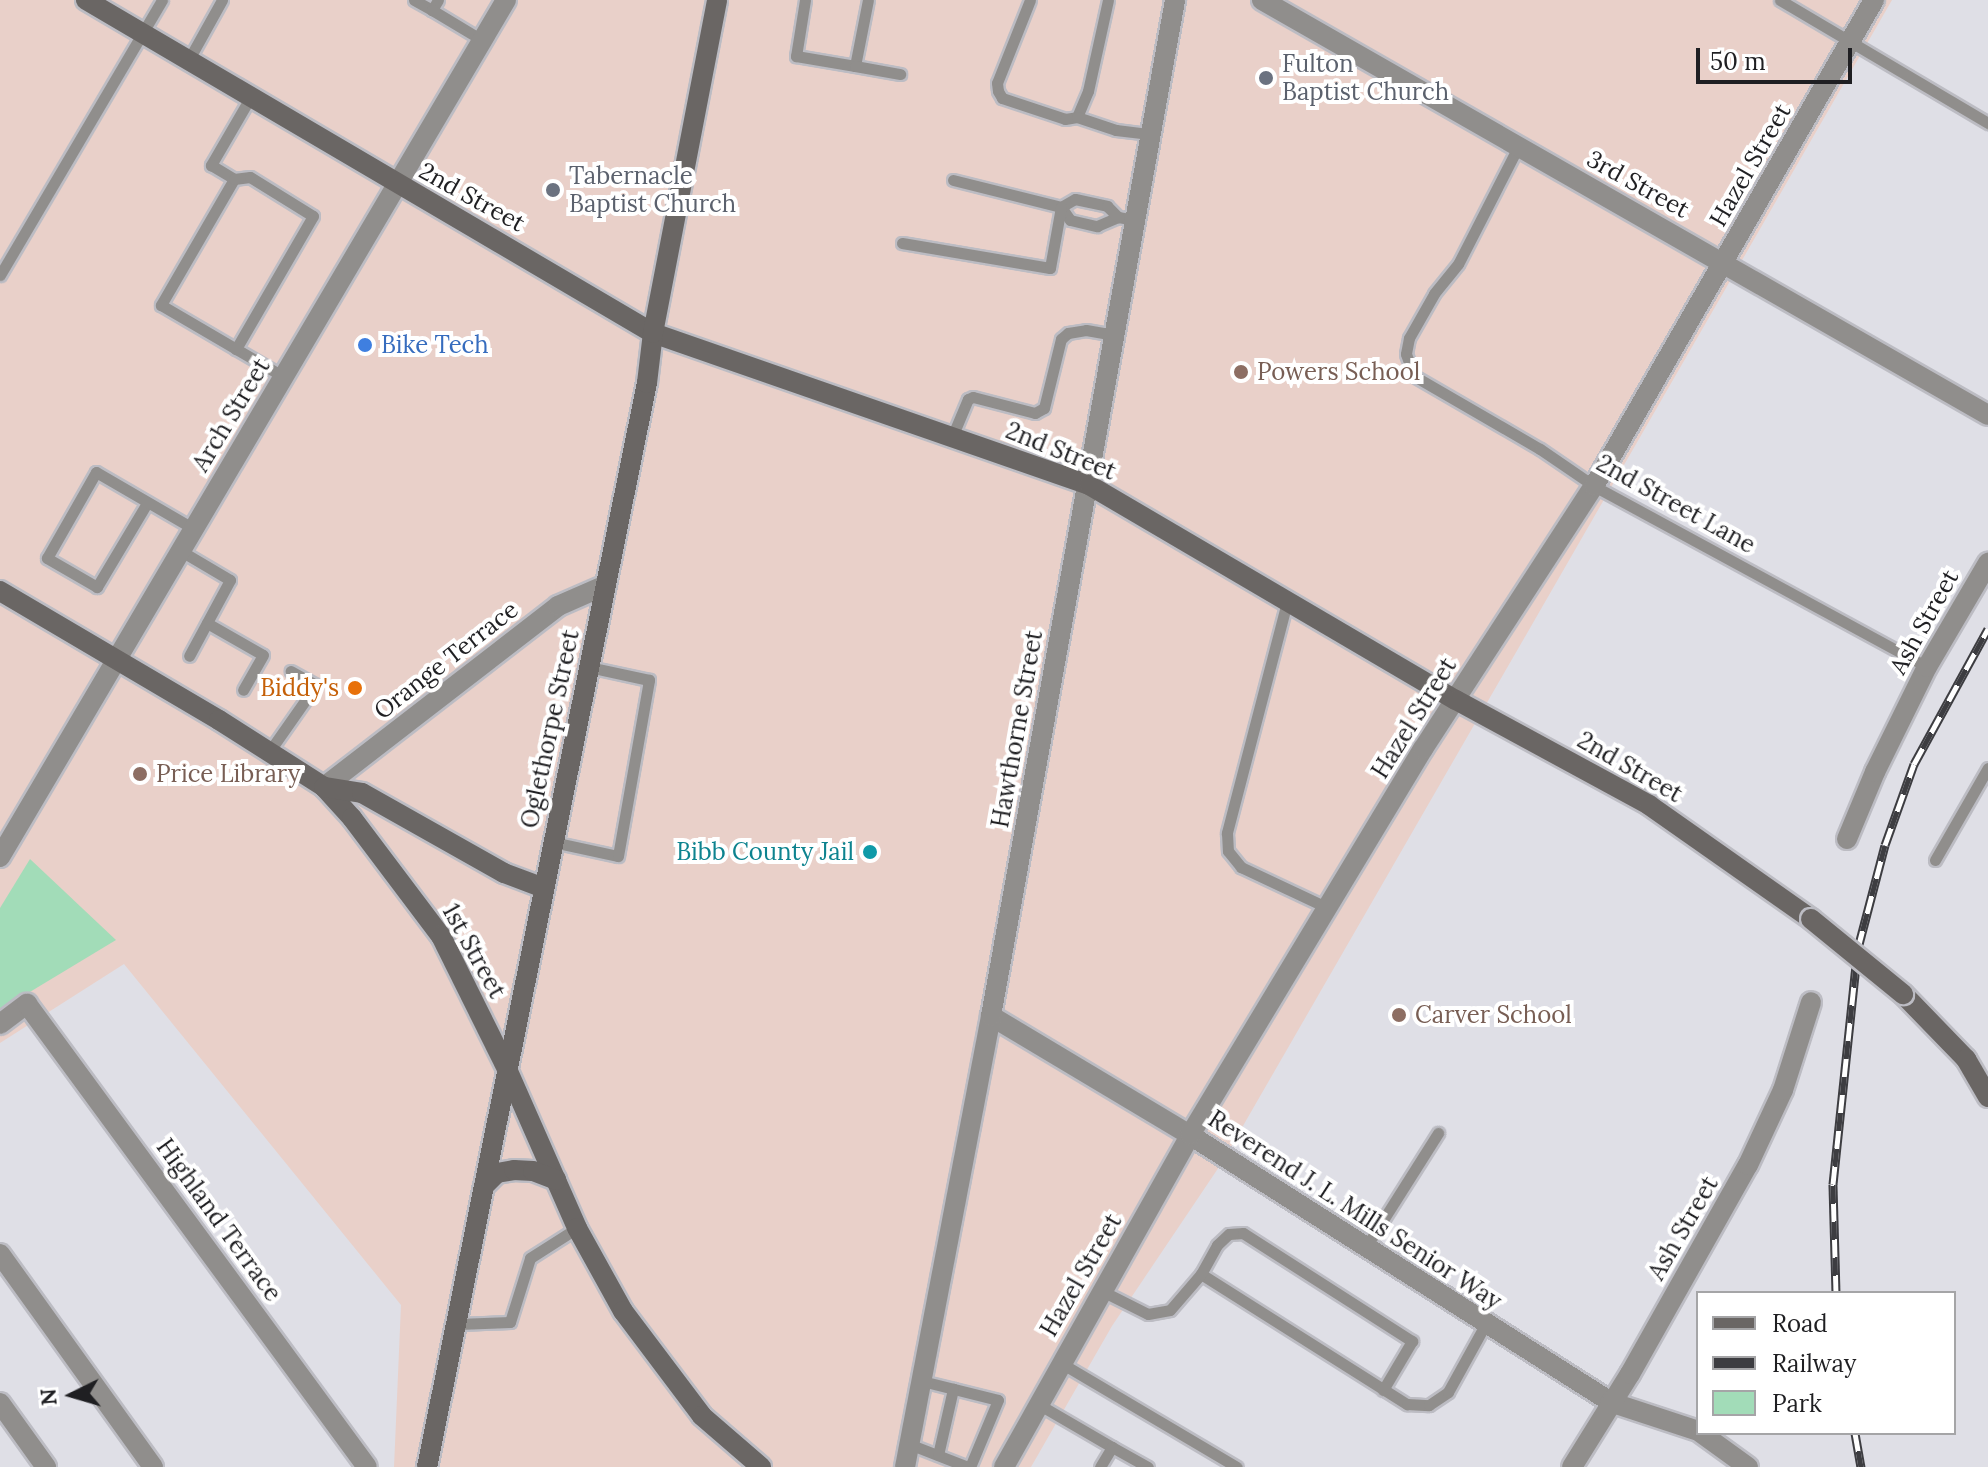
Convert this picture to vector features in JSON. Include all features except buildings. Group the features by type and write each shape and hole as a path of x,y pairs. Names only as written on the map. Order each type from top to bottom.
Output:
{"street":[{"name":"2nd Street","path":"86,0 653,333 1089,485 1456,700 1649,805 1811,919 1903,994 1944,1033 1986,1090"},
{"name":"Arch Street","path":"0,857 506,0"},
{"name":"Oglethorpe Street","path":"427,1467 647,383 653,333 717,0"},
{"name":"Hawthorne Street","path":"905,1467 1089,485 1115,335 1126,219 1150,134 1175,0"},
{"name":"3rd Street","path":"1262,0 1290,7 1518,147 1988,415"},
{"name":"Hazel Street","path":"1004,1467 1190,1135 1456,700 1594,486 1874,0"},
{"name":"Ash Street","path":"1847,839 1875,772 1927,667 1988,563"},
{"name":"Orange Terrace","path":"324,787 558,606 606,585"},
{"name":"1st Street","path":"0,591 324,787 441,936 507,1069 577,1228 623,1311 668,1375 702,1416 761,1467"},
{"path":"324,787 362,793 504,873 544,888"},
{"name":"Ash Street","path":"1572,1467 1630,1374 1765,1132 1788,1077 1811,1002"},
{"name":"Highland Terrace","path":"0,1024 27,1004 367,1467"},
{"name":"Reverend J. L. Mills Senior Way","path":"991,1016 1190,1135 1610,1402 1696,1431"},
{"path":"484,1186 497,1173 514,1170 533,1171 556,1180"},
{"path":"0,1254 153,1467"},
{"path":"0,1403 46,1467"},
{"name":"Reverend J. L. Mills Senior Way","path":"1703,1435 1748,1467"}],"lane":[{"path":"0,275 162,0"},
{"path":"188,61 222,0"},
{"path":"414,0 435,5 482,40"},
{"path":"805,0 796,56 900,74"},
{"path":"855,66 868,0"},
{"path":"1030,0 997,83 1002,98 1065,119 1077,117 1116,130 1150,134"},
{"path":"1077,117 1088,91 1108,0"},
{"path":"1780,0 1988,123"},
{"path":"236,349 313,216 250,177 234,179 211,165 250,98"},
{"name":"2nd Street Lane","path":"1518,147 1458,264 1434,294 1409,338 1406,354 1410,369 1428,386 1540,449 1594,486 1927,667"},
{"path":"234,179 161,305 284,377"},
{"path":"953,180 1061,207 1070,220 1097,226 1126,219"},
{"path":"1061,207 1075,199 1107,206 1126,219"},
{"path":"902,243 1050,268 1061,207"},
{"path":"952,437 968,399 973,397 1035,413 1044,408 1061,339 1068,333 1086,330 1115,335"},
{"path":"147,503 97,587 47,558 96,472 194,529"},
{"path":"181,551 230,580 189,656"},
{"path":"1287,602 1227,833 1228,851 1241,867 1328,908"},
{"path":"207,623 267,657 243,690"},
{"path":"553,842 618,856 649,680 589,667"},
{"path":"269,752 316,685 291,671"},
{"path":"1935,860 1988,768"},
{"path":"1366,1247 1438,1133"},
{"path":"458,1324 510,1322 530,1258 577,1228"},
{"path":"1102,1291 1148,1314 1170,1310 1201,1274 1217,1245 1229,1234 1243,1233 1412,1341 1383,1390"},
{"path":"1201,1274 1407,1404 1429,1405 1448,1392 1485,1325"},
{"path":"1061,1363 1237,1467"},
{"path":"909,1444 969,1467 998,1400 922,1381"},
{"path":"938,1455 953,1389"},
{"path":"1038,1404 1148,1467"},
{"path":"1100,1467 1112,1447"}],"shaded area":[{"path":"0,0 1892,0 1221,1164 1112,1326 1031,1467 394,1467 401,1305 124,964 0,1043"}],"green space":[{"path":"30,859 116,940 0,1010 0,908"}],"railway":[{"path":"1836,1291 1833,1184 1858,948 1885,845 1914,764 1988,629"},
{"path":"1855,1435 1861,1467"}],"place":[{"name":"Fulton Baptist Church","path":"1266,78"},
{"name":"Tabernacle Baptist Church","path":"553,190"},
{"name":"Bike Tech","path":"365,345"},
{"name":"Powers School","path":"1241,372"},
{"name":"Biddy's","path":"355,688"},
{"name":"Price Library","path":"140,774"},
{"name":"Bibb County Jail","path":"870,852"},
{"name":"Carver School","path":"1399,1015"}]}
